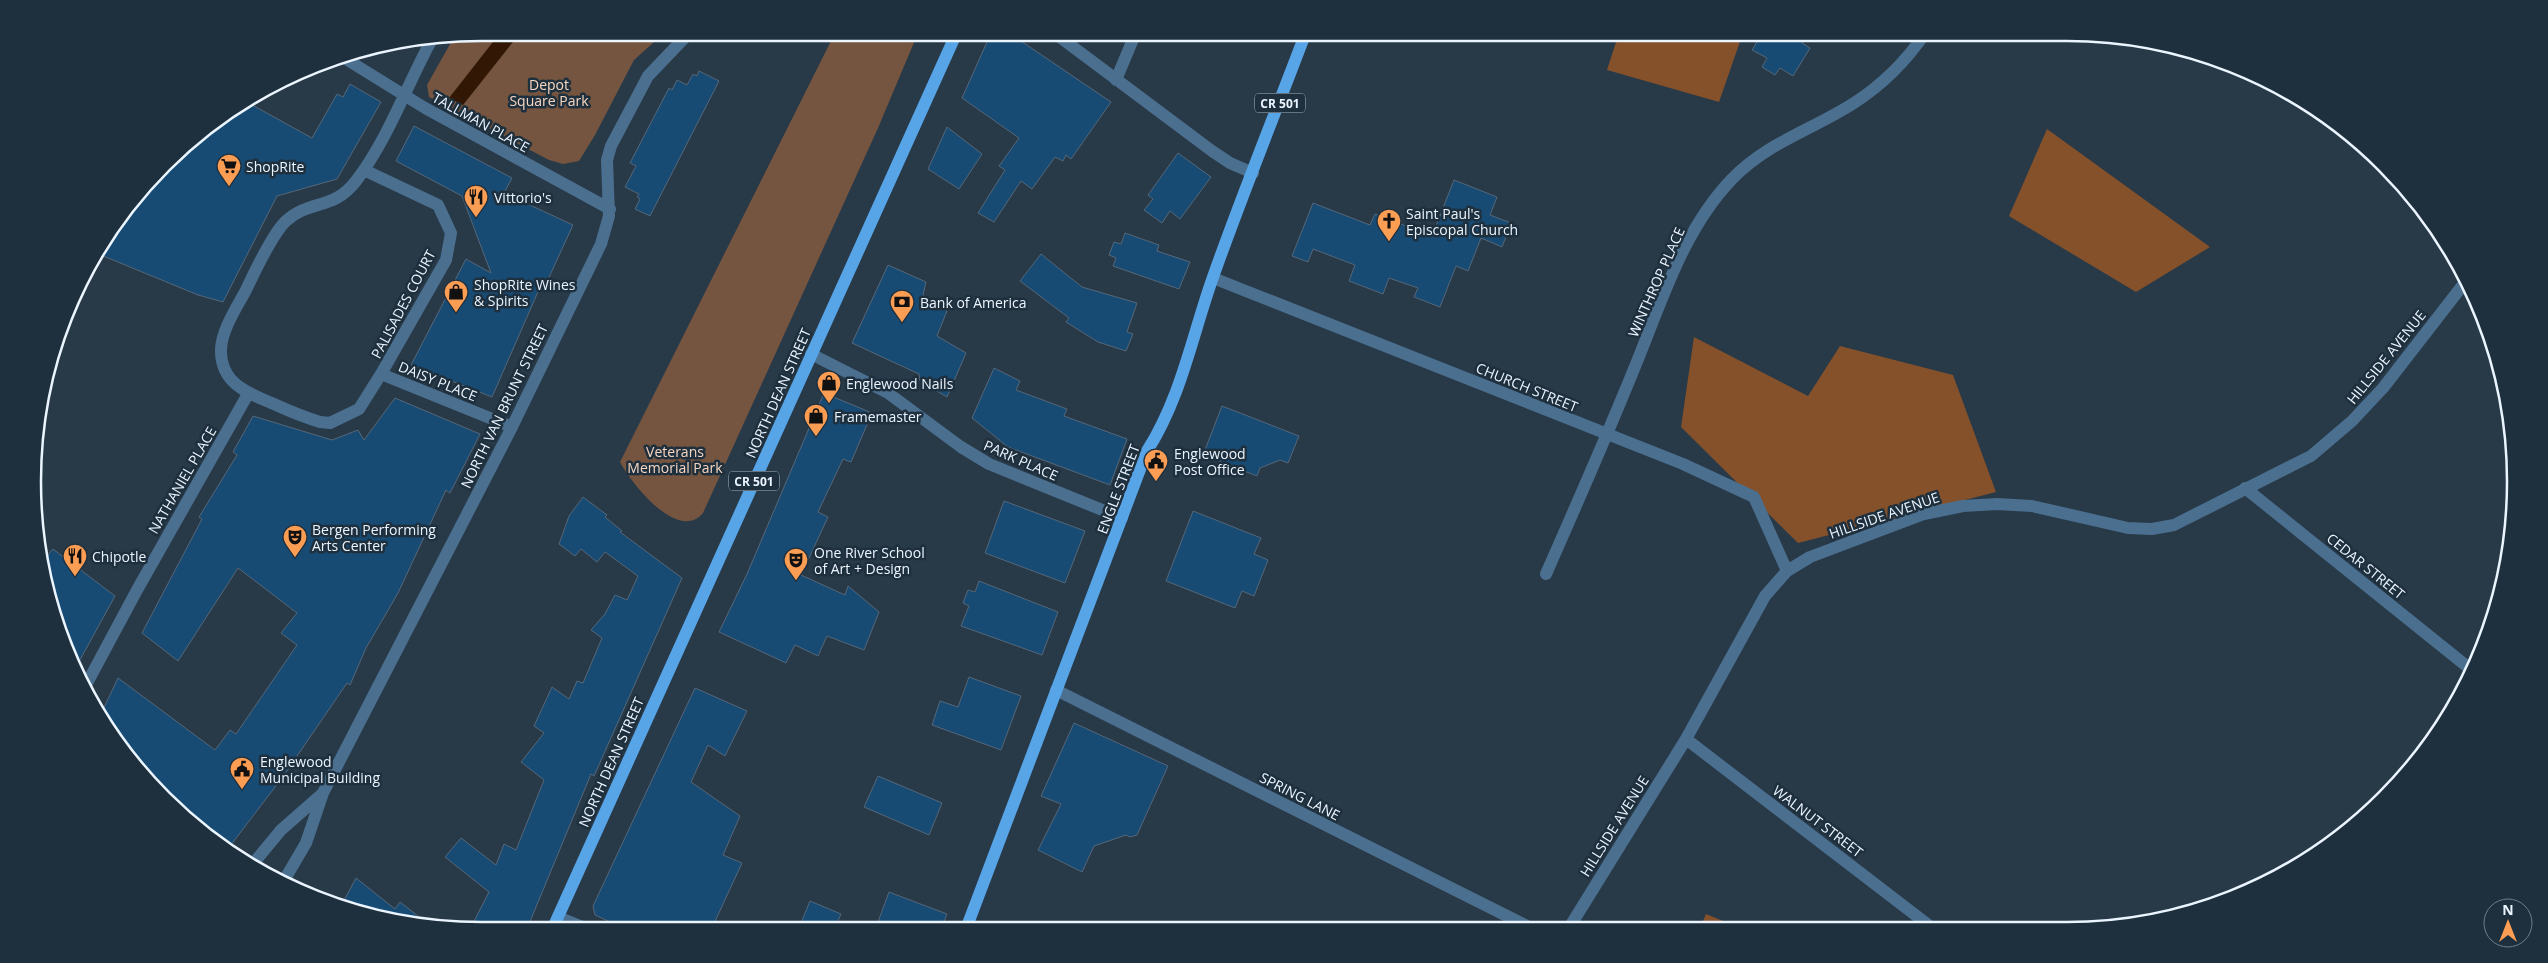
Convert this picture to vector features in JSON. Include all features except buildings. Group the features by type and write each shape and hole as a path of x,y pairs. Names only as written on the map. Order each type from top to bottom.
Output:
{"main road":[{"name":"NORTH DEAN STREET","path":"556,922 954,41"},
{"name":"ENGLE STREET","path":"969,922 1147,451 1162,428 1182,378 1213,278 1303,41"}],"street":[{"name":"NORTH VAN BRUNT STREET","path":"287,876 306,843 323,793 512,427 601,244 608,225 610,209 607,160 611,146 652,71 681,41"},
{"path":"1065,41 1219,156 1253,173"},
{"path":"1116,80 1132,41"},
{"name":"WINTHROP PLACE","path":"1546,574 1607,435 1682,254 1711,203 1733,178 1758,156 1787,138 1853,104 1879,84 1903,62 1919,41"},
{"path":"364,170 430,44"},
{"name":"TALLMAN PLACE","path":"350,62 403,96 610,209"},
{"name":"PALISADES COURT","path":"364,170 438,205 451,232 446,260 381,374 359,409 330,423 307,418 248,394 233,384 226,373 221,348 226,330 250,282 284,223 301,210 330,203 343,195 364,170"},
{"name":"CHURCH STREET","path":"1213,278 1683,464 1754,497 1787,571"},
{"name":"HILLSIDE AVENUE","path":"1573,922 1686,739 1765,596 1787,571 1810,557 1924,514 1963,506 1997,504 2032,506 2128,528 2152,529 2174,525 2197,515 2212,504 2311,456 2352,421 2384,388 2461,287"},
{"name":"PARK PLACE","path":"811,354 888,393 961,448 989,464 1122,518"},
{"name":"DAISY PLACE","path":"381,374 512,427"},
{"name":"NATHANIEL PLACE","path":"88,679 136,590 248,394"},
{"name":"CEDAR STREET","path":"2245,488 2466,665"},
{"name":"SPRING LANE","path":"1056,690 1519,922"},
{"name":"WALNUT STREET","path":"1686,739 1924,922"},
{"name":"NORTH VAN BRUNT STREET","path":"256,860 282,830 323,793"},
{"path":"558,917 570,922"}],"green space":[{"name":"Depot Square Park","path":"655,41 634,60 595,135 579,161 563,164 549,160 429,97 427,85 451,42"},
{"name":"Veterans Memorial Park","path":"831,41 915,41 878,128 703,513 693,520 681,521 669,516 656,507 634,483 620,462"}],"shaded area":[{"path":"494,41 514,41 463,105 449,98"},
{"path":"1616,41 1740,41 1719,102 1607,70"},
{"path":"2047,129 2210,247 2136,292 2009,216"},
{"path":"1694,337 1808,396 1840,346 1953,375 1996,492 1798,543 1681,427"},
{"path":"1706,914 1725,922 1703,922"}],"place":[{"name":"ShopRite","path":"229,187"},
{"name":"Vittorio's","path":"476,218"},
{"name":"Saint Paul's Episcopal Church","path":"1389,242"},
{"name":"ShopRite Wines & Spirits","path":"456,313"},
{"name":"Bank of America","path":"902,323"},
{"name":"Englewood Nails","path":"829,404"},
{"name":"Framemaster","path":"816,437"},
{"name":"Englewood Post Office","path":"1156,482"},
{"name":"Bergen Performing Arts Center","path":"295,558"},
{"name":"Chipotle","path":"75,577"},
{"name":"One River School of Art + Design","path":"796,581"},
{"name":"Englewood Municipal Building","path":"242,790"}]}
